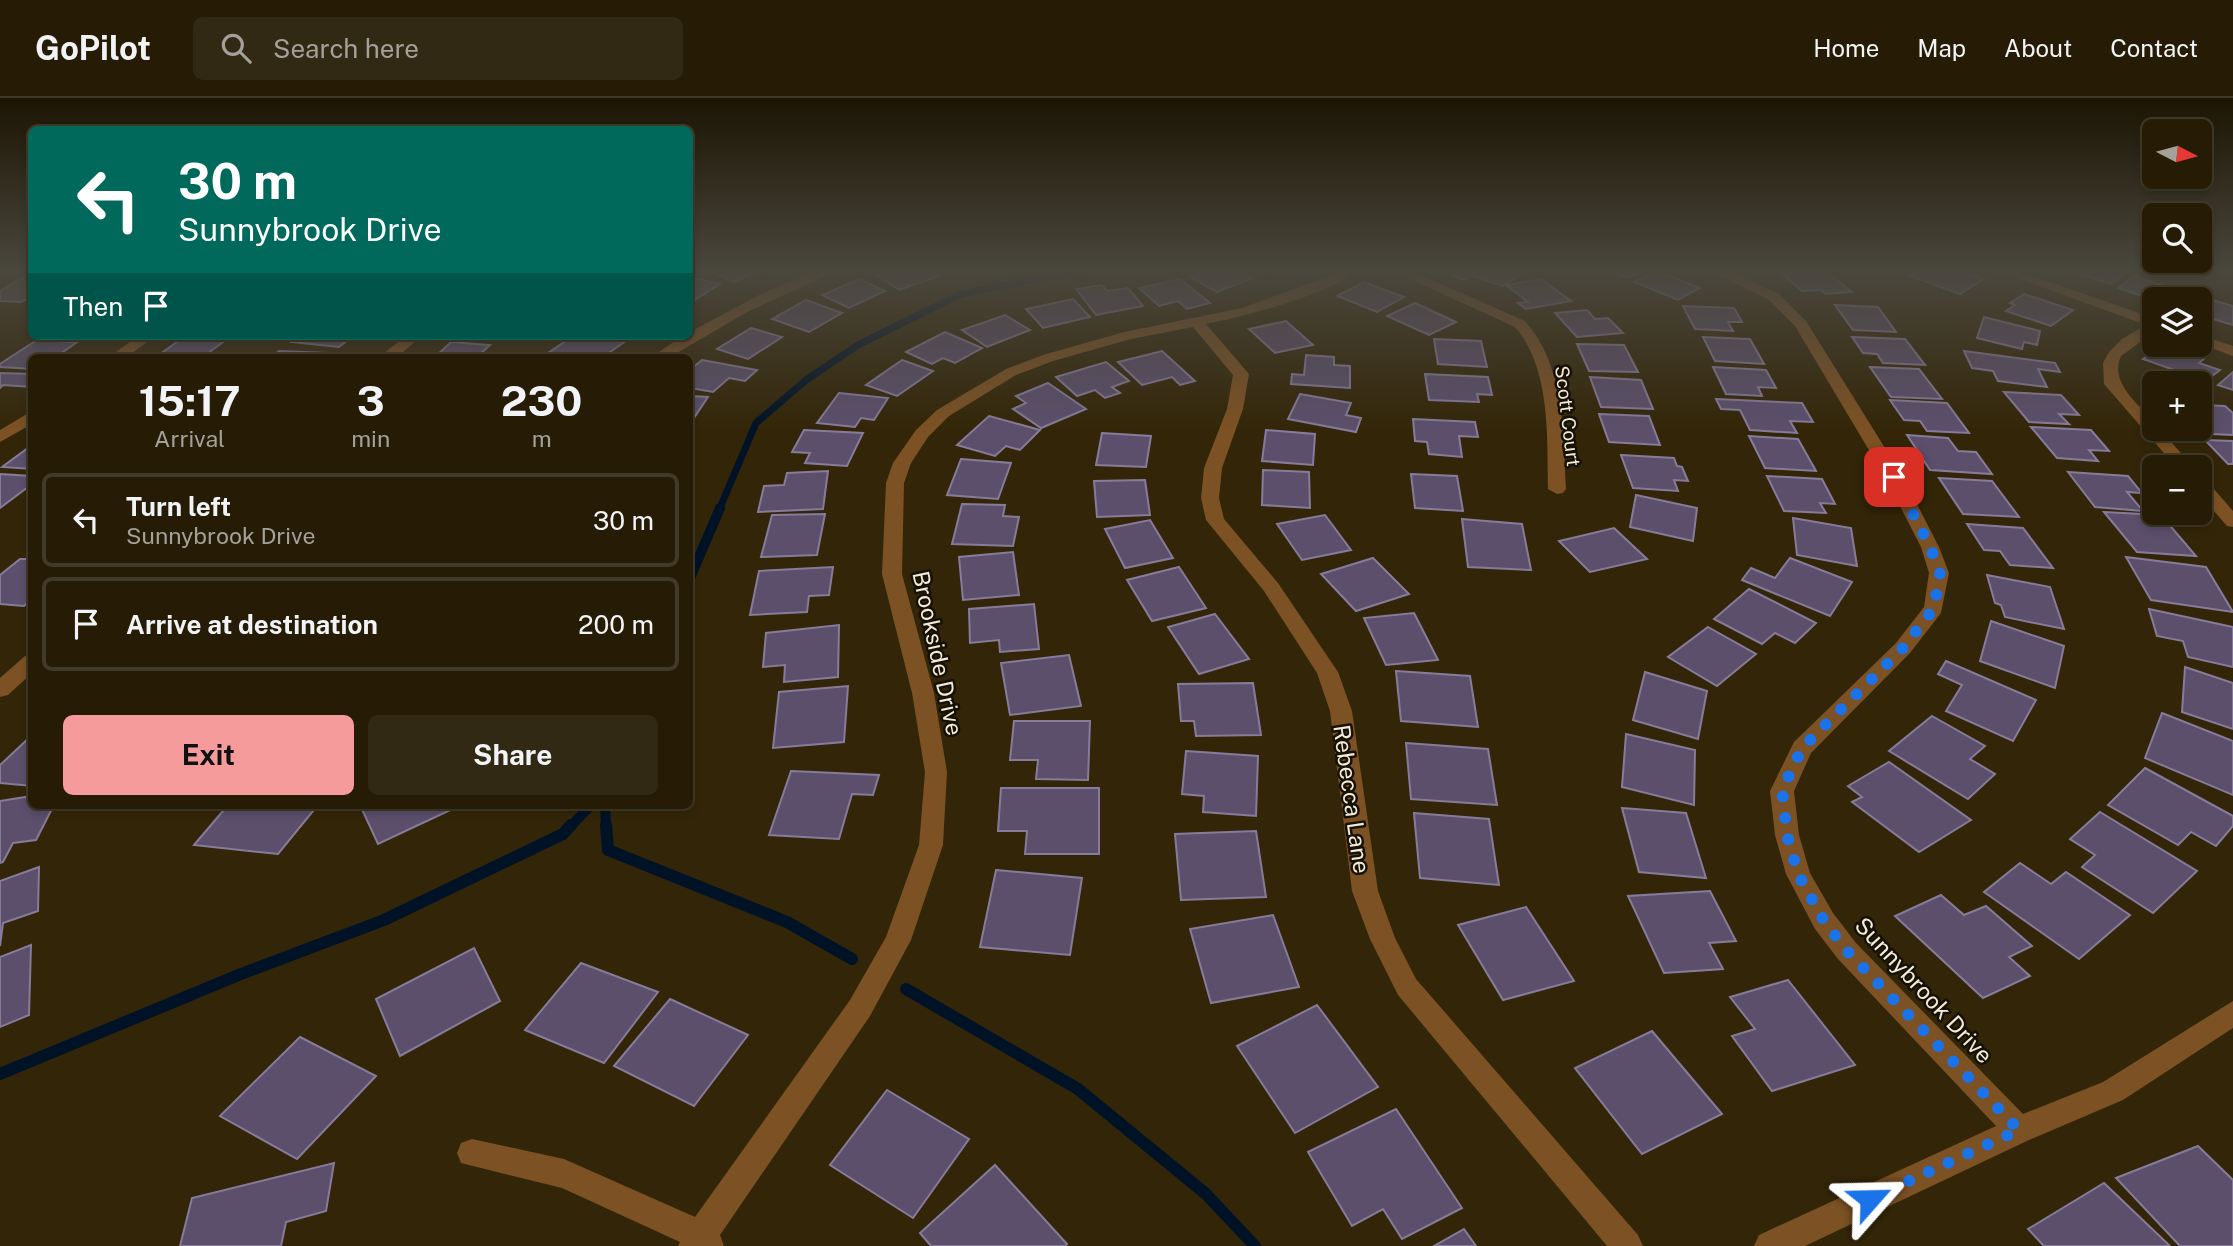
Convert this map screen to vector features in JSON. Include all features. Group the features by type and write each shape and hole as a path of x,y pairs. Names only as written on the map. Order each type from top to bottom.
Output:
{"street":[{"path":"693,331 711,323"},
{"name":"Brookside Drive","path":"702,1243 860,1008 898,940 931,845 936,772 923,693 892,574 895,483 902,463 922,434 943,413 1011,372 1048,358 1129,335 1197,323"},
{"name":"Rebecca Lane","path":"1197,323 1241,374 1235,409 1213,468 1210,498 1215,520 1271,587 1327,672 1341,711 1365,891 1383,939 1407,987 1628,1246"},
{"name":"Scott Court","path":"1517,323 1535,340 1545,375 1555,449 1557,489"},
{"name":"Sunnybrook Drive","path":"1800,323 1894,477 1930,547 1940,573 1934,608 1903,648 1802,748 1782,790 1787,835 1798,874 1824,921 1847,951 2019,1130"},
{"path":"2142,333 2117,351 2109,360 2108,371 2112,384 2174,455"},
{"path":"121,354 142,340"},
{"path":"391,354 410,340"},
{"path":"664,354 682,340"},
{"path":"2212,343 2233,351"},
{"path":"0,437 28,418"},
{"path":"2212,498 2233,522"},
{"path":"0,690 28,665"},
{"path":"1770,1246 2019,1130 2113,1091 2233,1013"},
{"path":"472,1153 564,1174 702,1243"}],"building":[{"path":"782,323 825,323 809,332"},
{"path":"983,323 1018,323 1030,330 987,347 962,330"},
{"path":"1038,323 1066,323 1043,328"},
{"path":"1288,323 1313,345 1275,353 1249,329"},
{"path":"1402,323 1455,323 1429,335"},
{"path":"1564,323 1613,323 1623,333 1577,337"},
{"path":"1692,323 1728,323 1733,331 1695,329"},
{"path":"1848,323 1889,323 1896,332 1853,330"},
{"path":"1982,323 2006,323 2040,331 2037,345 2024,342 2022,349 1977,338"},
{"path":"751,328 782,337 748,359 717,349"},
{"path":"945,332 982,348 955,363 943,358 932,364 906,352"},
{"path":"1703,337 1750,339 1764,364 1715,361"},
{"path":"1852,337 1905,339 1925,365 1883,363 1877,354 1863,353"},
{"path":"1434,339 1481,341 1487,367 1438,364"},
{"path":"37,340 77,342 60,354 28,354 28,369 0,367 0,364"},
{"path":"179,340 226,340 207,354 160,354"},
{"path":"295,340 348,340 339,347 292,342"},
{"path":"567,340 627,340 607,354 548,353"},
{"path":"451,342 490,345 480,354 438,354"},
{"path":"1577,344 1624,345 1638,372 1589,371"},
{"path":"279,351 327,353 326,354 275,354"},
{"path":"1162,351 1195,381 1180,385 1172,377 1142,385 1118,362"},
{"path":"1964,351 2055,363 2060,372 2038,369 2047,387 1998,381 1993,371 1972,368"},
{"path":"1306,355 1334,357 1334,365 1350,366 1350,388 1291,384 1292,374 1304,375"},
{"path":"2202,357 2205,358 2199,363 2220,370 2212,376 2212,371 2177,371 2143,359"},
{"path":"702,360 757,370 745,381 729,378 713,392 693,389 693,368"},
{"path":"902,360 933,371 897,396 866,385"},
{"path":"1106,362 1129,381 1112,387 1120,393 1105,398 1095,390 1077,396 1056,377"},
{"path":"1713,367 1766,370 1776,388 1758,387 1762,396 1726,394"},
{"path":"1870,367 1919,369 1942,399 1891,397"},
{"path":"2233,372 2233,390 2218,385"},
{"path":"0,373 28,374 28,387 3,385 0,388"},
{"path":"1425,374 1488,377 1492,395 1477,394 1479,402 1429,400"},
{"path":"1590,377 1641,380 1653,409 1601,407"},
{"path":"1048,383 1086,409 1041,428 1013,409 1026,403 1016,396"},
{"path":"2004,392 2061,395 2079,415 2059,414 2069,424 2029,422"},
{"path":"839,393 888,398 874,420 861,418 855,427 817,423"},
{"path":"1300,394 1351,403 1346,415 1361,418 1356,432 1288,419"},
{"path":"693,396 708,397 693,420"},
{"path":"1716,399 1802,403 1813,422 1790,421 1797,433 1750,430 1740,410 1721,409"},
{"path":"1890,400 1947,403 1969,433 1927,431 1920,421 1904,420"},
{"path":"2212,405 2225,406 2233,413 2233,435 2212,434"},
{"path":"1599,414 1649,416 1660,445 1609,442"},
{"path":"989,416 1040,430 1020,450 1006,446 995,456 957,445"},
{"path":"1413,419 1475,422 1478,437 1459,436 1462,457 1429,454 1427,442 1415,441"},
{"path":"2031,427 2091,430 2109,451 2089,450 2098,461 2057,458"},
{"path":"804,430 863,433 847,466 805,463 810,453 792,452"},
{"path":"1266,430 1315,434 1313,465 1262,461"},
{"path":"1102,433 1151,436 1146,467 1096,465"},
{"path":"1907,435 1948,438 1958,451 1976,452 1992,474 1930,470"},
{"path":"1749,436 1798,439 1816,471 1765,468"},
{"path":"2206,441 2233,441 2233,464 2228,464"},
{"path":"28,448 28,469 2,467"},
{"path":"1621,455 1674,458 1677,466 1682,467 1688,481 1674,480 1678,491 1633,488"},
{"path":"961,459 1011,463 998,499 947,495"},
{"path":"1263,470 1309,472 1310,508 1262,505"},
{"path":"828,471 823,509 758,512 764,486 784,485 787,473"},
{"path":"2068,472 2128,476 2142,493 2127,492 2142,511 2095,507"},
{"path":"0,474 28,476 28,487 0,508"},
{"path":"1411,474 1457,476 1463,511 1415,508"},
{"path":"1767,476 1822,479 1835,504 1820,503 1826,513 1784,511"},
{"path":"1939,478 1992,481 2019,517 1963,514"},
{"path":"1145,480 1150,515 1097,517 1094,481"},
{"path":"1636,495 1697,508 1693,541 1630,527"},
{"path":"962,504 1005,505 1003,516 1019,517 1013,546 952,544"},
{"path":"2104,512 2142,514 2142,525 2170,525 2196,556 2137,552"},
{"path":"825,514 817,555 761,557 772,515"},
{"path":"1325,515 1351,550 1302,560 1277,524"},
{"path":"1793,518 1851,528 1857,566 1797,555"},
{"path":"1462,519 1522,524 1531,570 1468,567"},
{"path":"1150,520 1173,558 1125,568 1105,529"},
{"path":"1967,524 2023,528 2053,568 2010,565 2000,551 1984,550"},
{"path":"1614,528 1647,559 1590,572 1559,541"},
{"path":"1013,552 1019,595 963,600 959,557"},
{"path":"2126,557 2206,567 2233,612 2151,600"},
{"path":"1373,558 1409,594 1356,611 1321,574"},
{"path":"1790,558 1852,582 1830,616 1742,580 1751,568 1775,578"},
{"path":"20,559 28,559 28,602 24,606 0,604 0,575"},
{"path":"833,567 829,595 809,596 807,612 750,615 759,571"},
{"path":"1179,567 1206,608 1152,621 1127,580"},
{"path":"1987,575 2050,587 2064,629 2005,617 2001,605 1995,603"},
{"path":"1749,589 1816,623 1795,643 1775,633 1762,644 1714,619"},
{"path":"1034,604 1039,649 1000,652 999,640 970,643 969,609"},
{"path":"2149,609 2233,627 2233,667 2188,657 2183,641 2157,636"},
{"path":"1414,613 1438,660 1386,665 1364,618"},
{"path":"1215,614 1249,659 1199,674 1168,627"},
{"path":"1991,621 2064,646 2055,688 1980,661"},
{"path":"839,625 838,677 784,682 785,665 763,667 766,633"},
{"path":"1708,627 1756,654 1717,686 1668,657"},
{"path":"1069,655 1081,706 1010,715 1001,663"},
{"path":"1946,661 2036,700 2013,741 1946,711 1962,685 1938,674"},
{"path":"2185,667 2233,683 2233,729 2182,712"},
{"path":"1396,671 1470,676 1478,727 1401,721"},
{"path":"1645,672 1707,691 1698,739 1633,720"},
{"path":"1253,683 1261,735 1196,736 1194,721 1181,721 1178,684"},
{"path":"848,686 844,742 773,748 779,692"},
{"path":"2162,713 2233,741 2233,795 2145,758"},
{"path":"1932,716 1985,746 1970,759 1995,774 1968,799 1889,751"},
{"path":"1014,721 1090,721 1088,780 1036,779 1038,760 1010,760"},
{"path":"1626,734 1695,750 1694,805 1622,787"},
{"path":"28,739 28,786 0,783 0,765"},
{"path":"1406,743 1488,749 1497,805 1411,799"},
{"path":"1186,751 1258,756 1256,816 1203,812 1204,796 1182,794"},
{"path":"1889,762 1971,820 1919,852 1852,802 1862,797 1848,786"},
{"path":"2145,768 2233,816 2233,826 2216,846 2191,832 2178,845 2108,805"},
{"path":"791,771 879,775 873,795 852,794 839,839 769,835"},
{"path":"1001,788 1099,788 1099,854 1025,854 1027,831 998,831"},
{"path":"28,797 28,809 52,809 36,840 13,843 0,863 0,801"},
{"path":"1622,808 1686,813 1706,878 1639,872"},
{"path":"225,809 315,809 278,854 194,845"},
{"path":"362,809 452,809 378,844"},
{"path":"2100,812 2197,871 2153,913 2082,867 2095,855 2070,839"},
{"path":"1414,813 1489,819 1499,885 1420,878"},
{"path":"1256,831 1266,897 1181,900 1175,834"},
{"path":"2020,863 2051,884 2066,872 2130,915 2079,959 1984,892"},
{"path":"39,867 38,911 3,923 0,946 0,881"},
{"path":"996,870 1082,878 1070,955 980,947"},
{"path":"1710,891 1736,941 1709,943 1723,969 1664,973 1628,896"},
{"path":"1941,895 1964,915 1986,906 2032,946 2009,957 2030,976 1983,998 1895,916"},
{"path":"1526,907 1574,981 1503,1000 1458,925"},
{"path":"1273,915 1299,987 1211,1003 1190,929"},
{"path":"31,945 29,1015 0,1027 0,957"},
{"path":"474,948 500,1001 400,1056 376,999"},
{"path":"581,963 658,992 604,1063 525,1030"},
{"path":"1788,980 1855,1065 1772,1091 1732,1036 1755,1029 1730,997"},
{"path":"670,999 748,1035 694,1106 614,1066"},
{"path":"1317,1005 1378,1087 1295,1133 1237,1046"},
{"path":"1652,1031 1722,1114 1642,1154 1575,1068"},
{"path":"300,1037 376,1076 297,1159 220,1116"},
{"path":"887,1090 969,1139 913,1218 830,1165"},
{"path":"1396,1109 1462,1208 1402,1239 1383,1209 1352,1226 1308,1152"},
{"path":"2198,1146 2233,1180 2233,1246 2180,1246 2116,1178"},
{"path":"334,1163 326,1211 286,1222 281,1246 180,1246 192,1198"},
{"path":"995,1165 1067,1244 1065,1246 931,1246 920,1233"},
{"path":"2104,1183 2170,1246 2044,1246 2028,1229"},
{"path":"1464,1229 1476,1246 1434,1246"}],"waterway":[{"path":"719,510 756,423 806,380 858,345 903,323"},
{"path":"693,571 720,508"},
{"path":"570,827 587,809"},
{"path":"605,809 606,827"},
{"path":"0,1074 241,974 384,920 563,834 571,825"},
{"path":"606,825 608,850 787,922 852,959"},
{"path":"906,989 1078,1089 1206,1194 1255,1246"}],"route":[{"path":"1870,1199 2019,1130 1847,951 1824,921 1798,874 1787,835 1782,790 1802,748 1903,648 1934,608 1940,573 1930,547 1894,477"}]}
